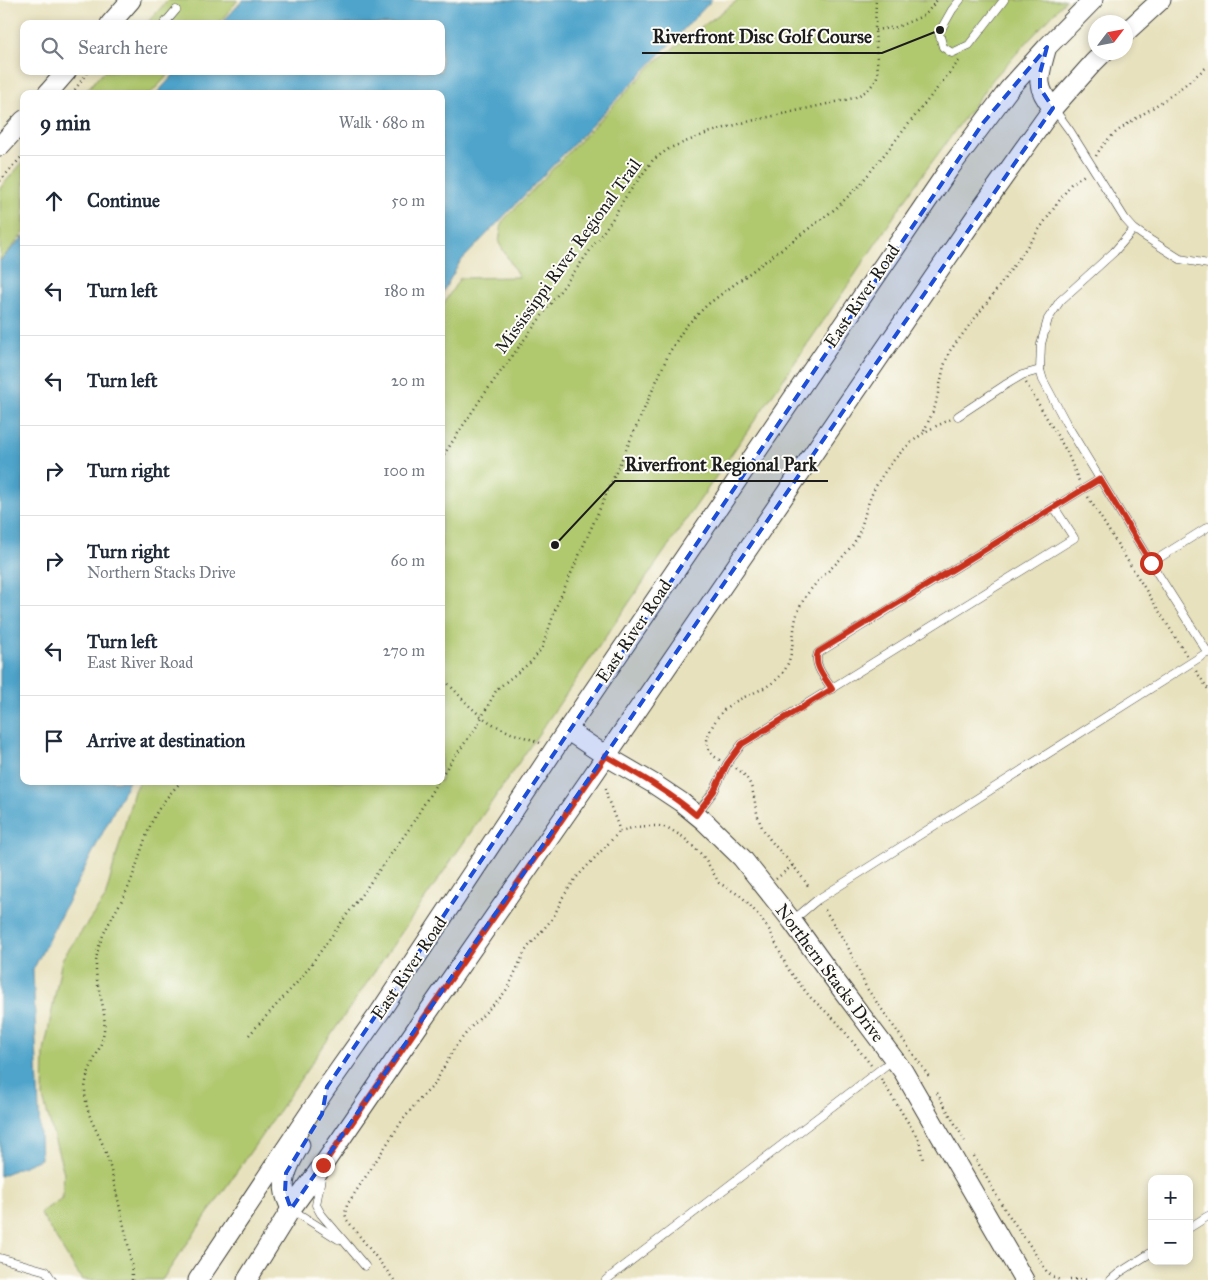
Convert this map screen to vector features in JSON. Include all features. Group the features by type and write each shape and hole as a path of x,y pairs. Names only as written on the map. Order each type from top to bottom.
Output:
{"street":[{"path":"114,20 132,0"},
{"name":"East River Road","path":"198,1280 327,1087 380,1012 567,730 949,169 1009,88 1093,0"},
{"path":"1133,26 1161,0"},
{"path":"1047,47 1040,73 1040,88 1044,97 1053,108"},
{"path":"247,1280 292,1208 606,756 954,248 1053,108 1096,60"},
{"path":"50,90 64,75"},
{"path":"0,146 20,124"},
{"name":"Northern Stacks Drive","path":"567,730 681,802 742,858 792,921 903,1072 1024,1280"},
{"path":"292,1208 285,1192 286,1173 299,1146 322,1114 327,1087"}],"lane":[{"path":"960,0 939,33 943,47 952,53 968,45 1004,0"},
{"path":"167,20 176,10"},
{"path":"1053,108 1070,131 1125,219 1134,229 1180,259 1208,264"},
{"path":"792,921 826,895 1208,653 1061,415 1043,380 1040,370 1041,344 1048,319 1060,301 1114,252 1134,229"},
{"path":"958,416 1022,375 1040,370"},
{"path":"832,689 817,664 818,652 1100,479"},
{"path":"696,815 714,791 727,764 742,744 1074,538 1054,507"},
{"path":"1151,563 1208,526"},
{"path":"606,1280 894,1059"},
{"path":"292,1208 335,1236 365,1266 321,1214 316,1204 323,1165"},
{"path":"1193,1225 1208,1216"},
{"path":"1111,1280 1148,1255"},
{"path":"0,1258 46,1271 52,1280"}],"path":[{"name":"Mississippi River Regional Trail","path":"445,453 482,397 597,241 624,199 653,160 670,148 708,133 758,118 854,98 873,85 878,73 875,30 876,0"},
{"path":"875,30 897,27 926,15 937,0"},
{"path":"445,770 477,726 497,689 532,661 542,648 557,605 669,353 685,327 708,305 834,209 859,186 960,60 964,48"},
{"path":"924,433 935,407 949,352 998,288 1071,184 1086,175 1100,149 1116,131 1160,104 1208,66"},
{"path":"75,90 85,75"},
{"path":"0,181 20,158"},
{"path":"1022,375 1067,452 1083,490 1208,690"},
{"path":"720,760 711,754 707,737 716,720 733,703 765,688 783,672 790,656 796,618 801,605 854,542 862,527 869,501 881,477 894,459 924,433 958,416"},
{"path":"445,680 482,717 511,733 544,745"},
{"path":"732,766 742,772 749,780 761,826 772,843 793,865 810,889"},
{"path":"132,1280 132,1268 113,1180 104,1148 86,1102 86,1077 100,1046 105,1023 105,1011 96,964 98,948 128,886 153,821 164,801 178,785"},
{"path":"249,1035 302,977 409,829 436,785"},
{"path":"606,788 620,831"},
{"path":"394,1280 347,1220 345,1214 347,1205 402,1121 434,1085 455,1047 508,988 524,953 554,918 576,878 620,831 636,827 659,826 676,832 706,860 719,883 748,902 770,931 788,969 810,997 837,1022 877,1073 919,1140 922,1160"},
{"path":"775,880 793,865"},
{"path":"748,902 753,898"},
{"path":"825,910 846,945 866,987 930,1078"},
{"path":"938,1093 965,1141"},
{"path":"974,1156 1005,1210 1030,1244 1047,1272 1060,1280"},
{"path":"1070,1280 1079,1278 1089,1280"}],"highlighted area":[{"path":"1047,47 1040,73 1040,88 1053,108 291,1209 285,1192 286,1173 322,1114 327,1087 983,123"}],"green space":[{"path":"168,0 238,0 221,20 150,20"},
{"path":"738,0 1066,0 993,79 915,185 844,291 162,1280 82,1280 40,1213 62,1198 64,1173 43,1098 44,1052 62,959 105,898 134,791 137,785 445,785 445,302 460,278 519,277 499,243 502,222 655,62"},
{"path":"100,75 168,75 154,90 87,90"},
{"path":"20,166 20,238 0,261 0,188"}],"water":[{"path":"243,0 712,0 460,262 445,288 445,90 160,90 173,75 445,75 445,20 225,20"},
{"path":"20,240 20,785 127,785 33,970 41,1159 0,1176 0,261"}],"place":[{"name":"Riverfront Disc Golf Course","path":"940,30"},
{"name":"Riverfront Regional Park","path":"555,545"}],"route":[{"path":"323,1165 606,756 654,784 681,802 696,815 714,791 727,764 742,744 832,689 817,664 818,652 1100,479 1151,563"}]}
